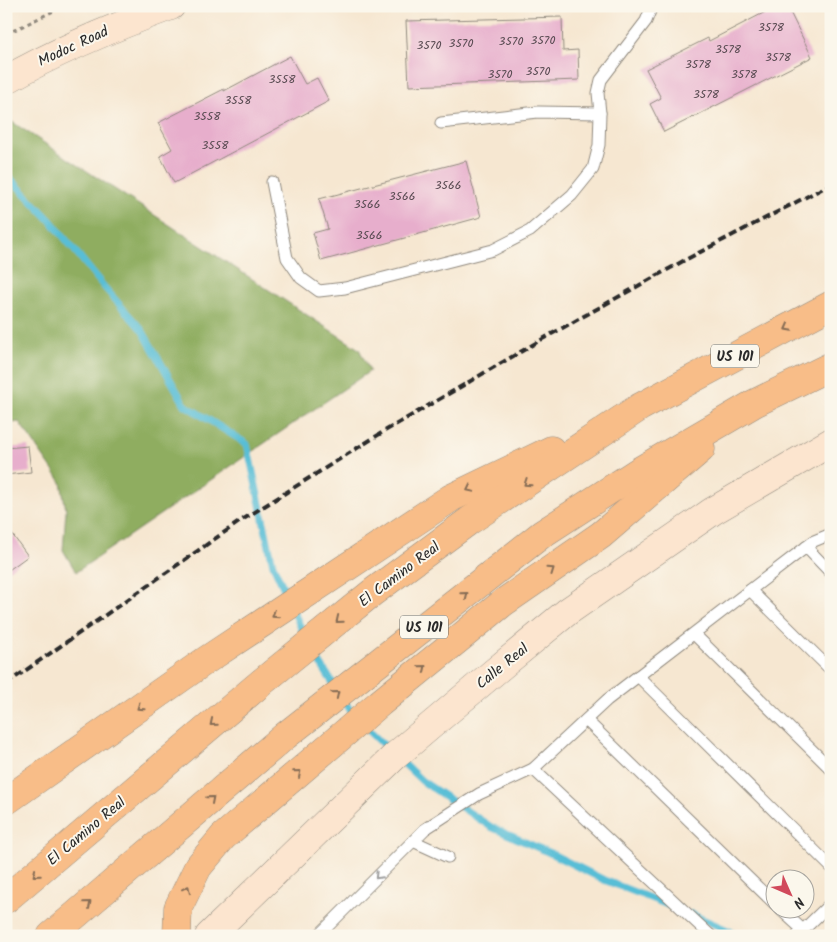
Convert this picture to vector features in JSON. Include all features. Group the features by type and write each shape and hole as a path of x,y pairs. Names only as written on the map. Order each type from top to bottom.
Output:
{"highway":[{"name":"El Camino Real","path":"6,899 262,682 373,592 469,522 640,407 831,305"},
{"name":"US 101","path":"51,936 285,736 542,534 638,471 755,403 831,366"},
{"path":"177,936 178,908 198,867 223,837 380,703 504,602 602,535 755,403"},
{"path":"6,801 205,661 450,498 640,407"}],"street":[{"name":"Modoc Road","path":"6,80 28,67 115,27 171,6"},
{"name":"Calle Real","path":"209,936 395,756 568,612 713,511 831,442"}],"lane":[{"path":"272,182 287,258 301,278 318,291 345,288 493,250 530,231 572,195 592,169 599,145 600,113 598,93 601,80 646,21 652,6"},
{"path":"441,122 538,112 600,113"},
{"path":"318,936 424,829 479,794 533,769 607,700 814,541 831,534"},
{"path":"806,547 831,573"},
{"path":"750,590 831,670"},
{"path":"694,634 831,770"},
{"path":"638,676 831,866"},
{"path":"586,720 764,893"},
{"path":"533,769 711,936"},
{"path":"413,841 448,856"},
{"path":"789,920 800,933 831,903"}],"path":[{"path":"6,34 64,6"}],"green space":[{"path":"6,118 359,349 370,371 76,572 63,550 66,510 61,482 19,422 6,424"}],"building":[{"path":"777,6 787,6 812,57 664,132 650,104 661,98 646,69 708,38 709,41"},
{"path":"562,17 563,51 578,50 579,80 409,86 406,21"},
{"path":"290,56 305,84 317,78 329,101 174,183 160,156 172,149 158,123"},
{"path":"466,161 481,217 321,261 313,233 328,229 319,199"},
{"path":"28,446 31,472 6,475 6,448"},
{"path":"6,526 28,556 6,572"}],"waterway":[{"path":"6,174 51,221 104,287 142,330 185,405 247,444 273,565 289,600"},
{"path":"293,610 306,639"},
{"path":"311,649 336,688"},
{"path":"342,697 355,718"},
{"path":"363,725 391,752"},
{"path":"399,759 422,781 491,827 550,853 604,880 678,909"},
{"path":"691,914 741,936"}],"railway":[{"path":"6,684 242,520 383,432 539,341 685,260 831,184"}]}
